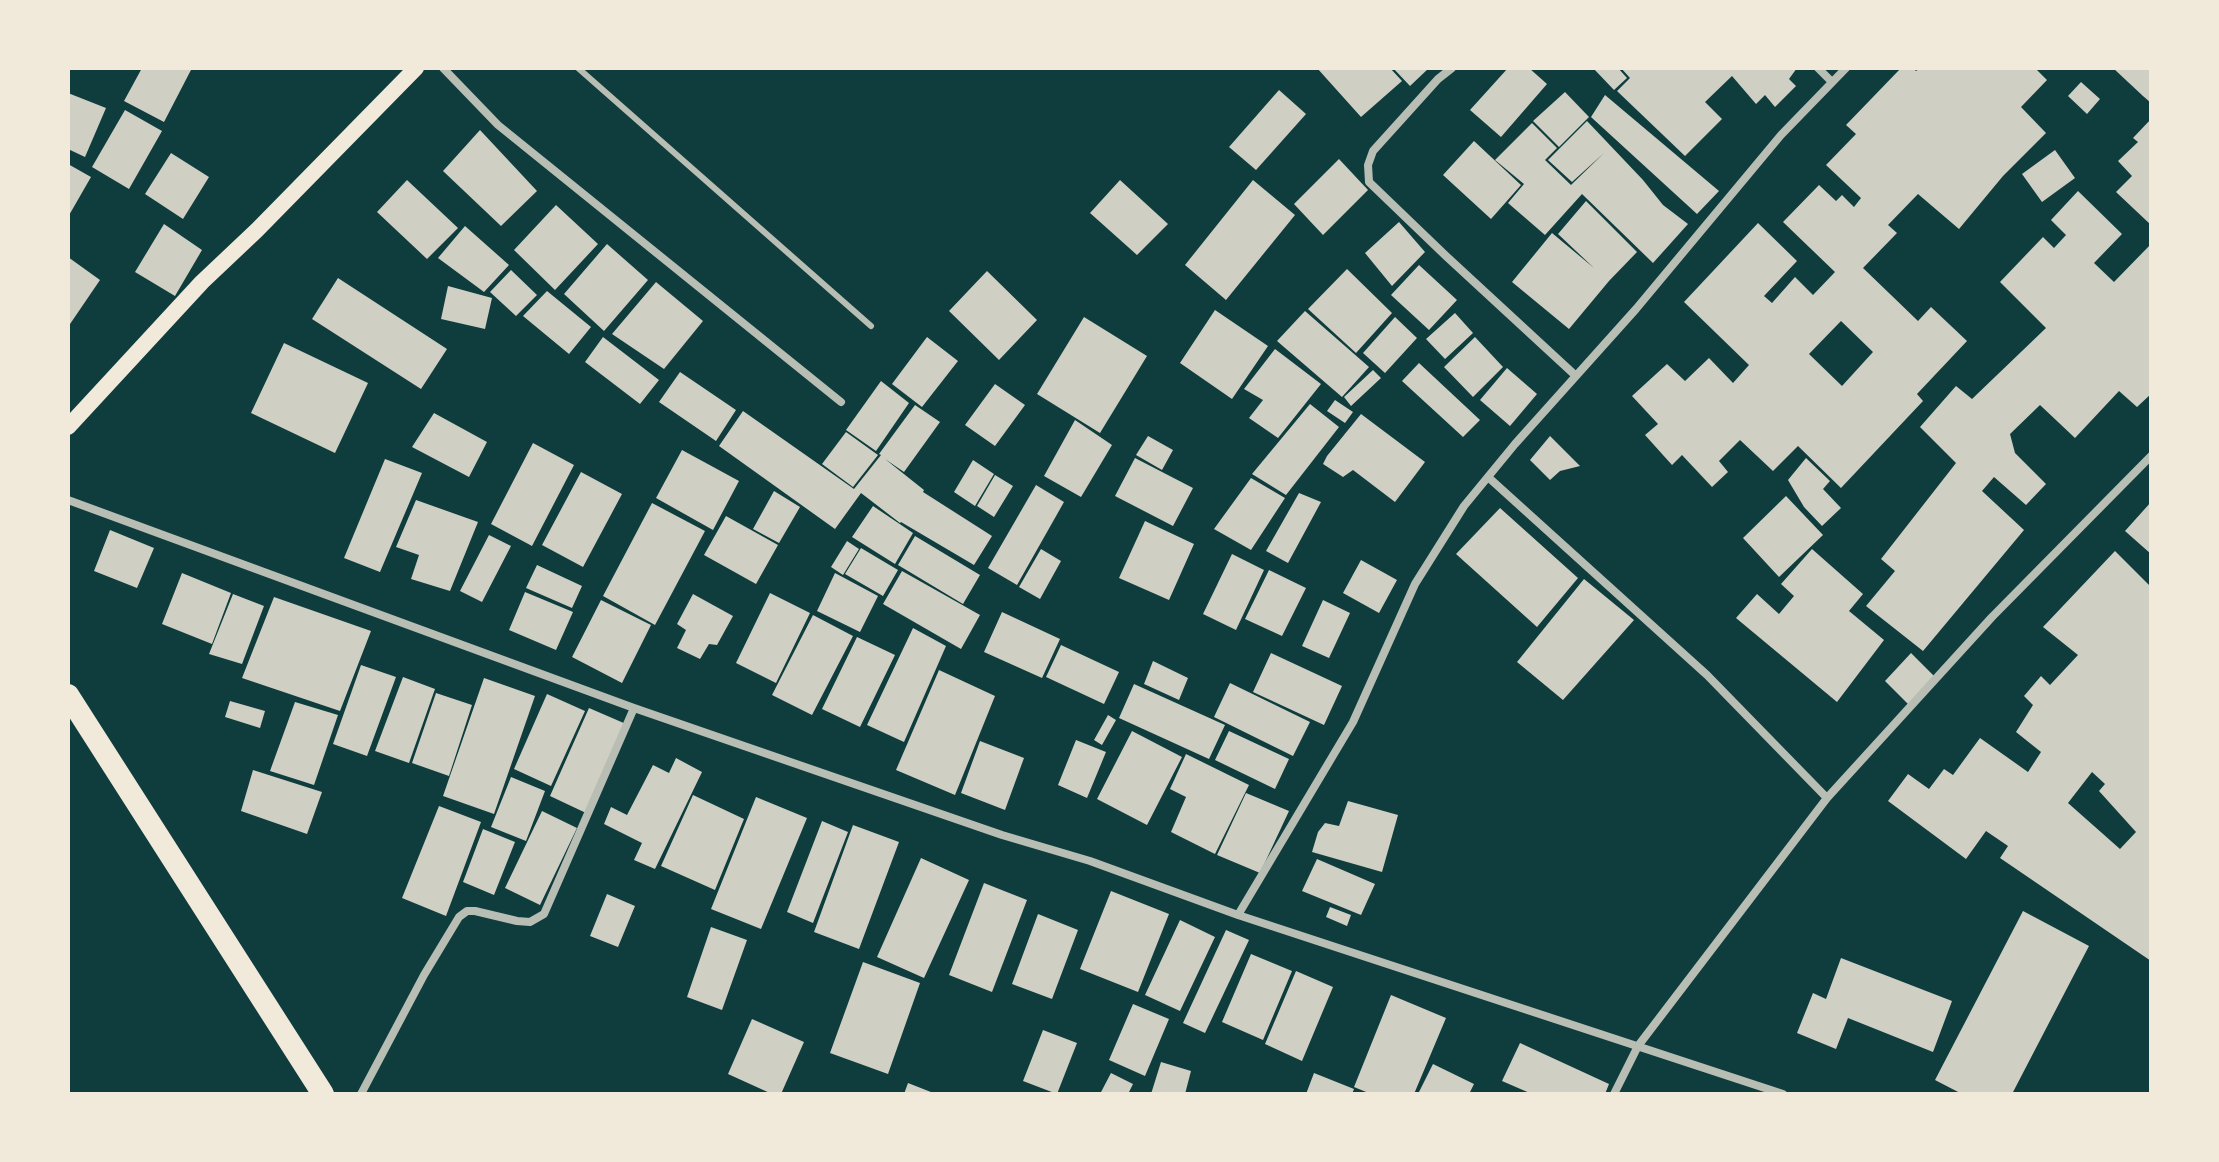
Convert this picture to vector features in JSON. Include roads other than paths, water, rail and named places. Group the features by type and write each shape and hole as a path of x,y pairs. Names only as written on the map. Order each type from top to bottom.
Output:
{"highway":[{"path":"68,695 323,1094"}],"main road":[{"path":"68,427 202,282 416,68"}],"street":[{"path":"443,68 498,125 841,402"},
{"path":"1452,68 1438,79 1373,151 1368,165 1369,182 1576,376"},
{"path":"1818,68 1832,82"},
{"path":"1238,915 1353,722 1415,584 1464,506 1636,309 1781,135 1846,68"},
{"path":"1614,1094 1638,1046 1827,798 1992,617 2151,456"},
{"path":"1488,477 1707,675 1827,798"},
{"path":"68,500 634,708 1002,835 1090,861 1238,915 1783,1094"},
{"path":"361,1094 424,975 459,917 467,911 475,911 530,922 544,914 634,708"}],"lane":[{"path":"578,68 871,326"}]}
